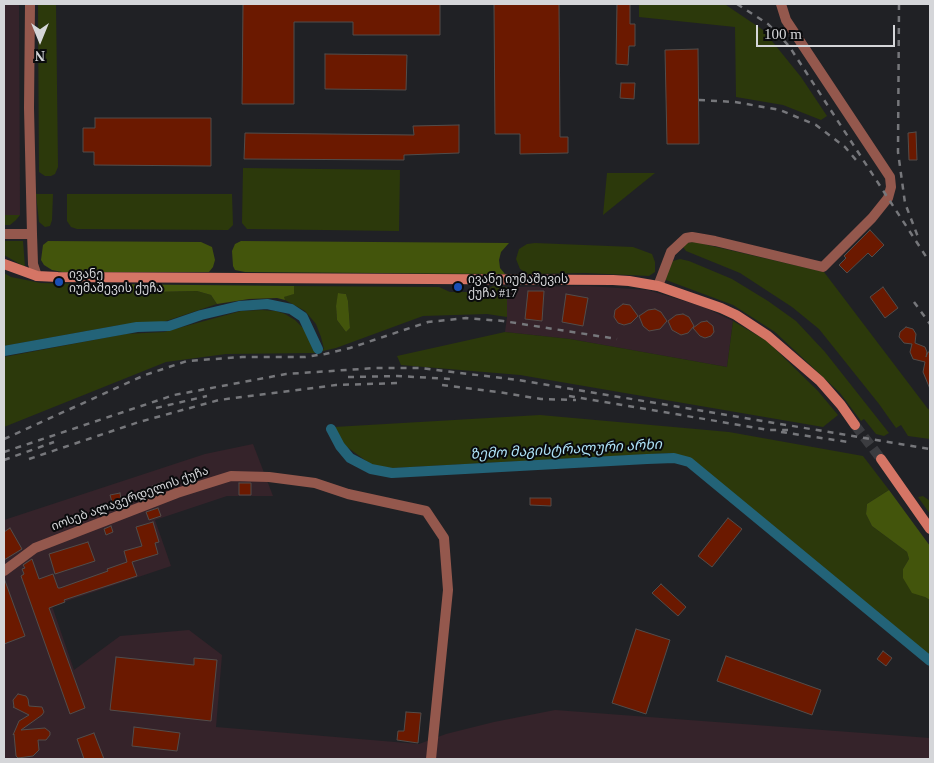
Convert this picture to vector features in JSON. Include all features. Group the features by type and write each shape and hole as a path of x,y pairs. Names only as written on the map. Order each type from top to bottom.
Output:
{"street":[{"path":"30,4 29,108 32,234 33,264 37,276"},
{"path":"658,286 671,252 686,238 692,237 823,267 872,218 888,198 891,187 890,177 786,20 782,4"},
{"path":"4,234 32,234"},
{"path":"4,264 37,276 225,279 613,280 658,286 721,308 736,315 768,336 820,381 855,425"},
{"path":"881,460 930,529"},
{"name":"იოსებ ალავერდელის ქუჩა","path":"4,572 35,548 178,493 231,476 269,477 315,483 348,494 426,511 444,538 448,590 431,759"}],"shaded area":[{"path":"4,4 19,4 20,215 4,215"},
{"path":"588,286 648,290 704,307 733,321 727,367 570,339 505,332 507,287"},
{"path":"253,444 273,496 227,496 155,520 171,566 52,606 74,670 120,636 189,630 222,655 216,727 419,744 446,734 494,722 555,710 930,738 930,759 4,759 4,520 205,454"}],"green space":[{"path":"38,4 56,4 58,167 55,174 51,176 45,176 39,172"},
{"path":"639,4 726,5 763,30 801,77 827,116 821,120 783,105 736,97 735,27 639,17"},
{"path":"243,168 400,170 399,231 247,229 242,223"},
{"path":"607,173 655,173 603,215"},
{"path":"36,194 53,194 50,226 45,227 39,222"},
{"path":"67,194 232,194 233,225 228,230 77,229 71,227 67,221"},
{"path":"4,215 20,215 10,225 4,225"},
{"path":"4,241 23,241 25,267 4,255"},
{"path":"48,241 201,242 212,247 215,260 209,272 62,272 52,270 44,265 41,260 43,245"},
{"path":"241,241 509,243 501,252 499,260 500,268 505,274 245,272 235,270 233,266 232,251 235,244"},
{"path":"695,242 824,272 930,410 930,439 908,436 901,425 896,428 819,329 792,307 740,273 686,251 683,247 684,243"},
{"path":"527,244 633,247 652,254 655,262 655,272 649,276 585,273 528,274 520,269 516,259 519,249"},
{"path":"680,259 732,279 796,321 825,352 889,433 884,436 876,434 864,419 861,421 840,393 775,332 733,305 666,280 666,275 673,261"},
{"path":"4,273 11,277 41,283 94,284 107,293 197,291 211,295 217,304 163,322 120,325 4,346"},
{"path":"94,284 294,286 294,294 284,297 285,300 277,298 249,299 217,304 211,295 197,291 106,293"},
{"path":"294,286 439,287 450,292 483,292 493,286 507,287 507,317 487,314 423,316 336,348 314,353 226,354 166,362 4,427 4,357 125,334 164,332 241,311 262,310 276,311 295,320 306,331 313,350 324,349 316,324 305,311 283,297 293,294","holes":["339,293 346,294 350,328 346,332 337,320 336,306"]},
{"path":"338,293 346,294 348,301 350,328 346,332 337,320 336,306"},
{"path":"733,321 767,341 818,391 838,415 823,427 520,375 401,365 397,356 505,332 570,339 727,367"},
{"path":"540,415 729,432 863,456 889,490 867,504 866,514 872,526 907,552 909,559 903,569 925,597 930,600 930,657 690,458 671,453 392,468 373,466 343,444 334,427"},
{"path":"889,490 930,546 930,600 912,593 903,578 903,569 909,559 907,552 872,526 866,514 867,504"},
{"path":"923,496 930,501 930,514 918,497"}],"building":[{"path":"243,4 440,4 440,35 353,35 353,22 294,22 294,104 242,104"},
{"path":"494,4 559,4 560,137 568,137 568,153 520,154 520,134 495,134"},
{"path":"617,4 630,4 630,24 635,24 635,46 629,46 628,65 616,64"},
{"path":"698,49 699,144 667,144 665,50"},
{"path":"325,54 407,55 406,90 325,89"},
{"path":"621,83 635,83 634,99 620,98"},
{"path":"95,118 211,118 211,166 94,165 94,152 83,152 83,128 95,128"},
{"path":"459,125 459,153 404,155 404,160 244,159 245,133 414,135 413,126"},
{"path":"916,132 917,160 909,160 908,133"},
{"path":"870,230 884,245 872,257 868,253 847,273 839,265 846,258 844,256"},
{"path":"883,287 898,308 885,318 870,297"},
{"path":"528,291 544,291 542,321 525,319"},
{"path":"566,294 588,298 583,326 562,322"},
{"path":"623,304 630,305 638,316 631,323 624,325 618,323 614,317 615,310"},
{"path":"655,309 661,312 667,321 660,329 649,331 643,326 639,316 648,310"},
{"path":"683,314 689,317 694,326 688,333 681,335 672,330 668,321 676,315"},
{"path":"707,321 713,326 714,332 711,336 705,338 700,336 693,328 701,322"},
{"path":"906,327 913,329 916,334 915,343 925,347 926,357 928,352 930,352 930,389 923,372 925,362 913,359 910,352 912,344 904,343 899,337 900,332"},
{"path":"163,482 166,490 155,494 152,486"},
{"path":"239,483 251,483 251,495 239,495"},
{"path":"120,493 121,500 112,502 110,495"},
{"path":"530,498 551,498 551,506 530,505"},
{"path":"158,508 161,516 149,520 146,512"},
{"path":"728,518 742,529 712,567 698,556"},
{"path":"153,522 159,542 155,543 158,554 132,562 137,576 64,600 65,602 49,608 85,708 70,714 21,576 24,574 22,569 25,568 23,565 32,559 39,579 53,574 58,588 60,588 108,571 107,569 127,562 124,551 142,546 136,527"},
{"path":"111,526 113,532 106,535 104,529"},
{"path":"10,528 22,549 4,560 4,532"},
{"path":"88,542 95,561 55,574 49,554"},
{"path":"4,578 25,636 4,644"},
{"path":"661,584 686,607 678,616 652,593"},
{"path":"636,629 670,640 646,714 612,703"},
{"path":"883,651 892,658 886,666 877,659"},
{"path":"726,656 821,690 812,715 717,681"},
{"path":"116,657 194,665 194,658 217,660 211,721 110,710"},
{"path":"18,694 26,696 29,706 42,707 44,712 21,730 45,728 50,732 50,735 46,740 38,740 39,750 33,756 18,758 16,756 13,735 19,721 29,715 13,707 13,700"},
{"path":"406,712 421,713 418,743 397,740 398,731 404,731"},
{"path":"134,727 180,733 177,751 132,746"},
{"path":"94,733 104,759 84,759 77,739"}],"waterway":[{"name":"ზემო მაგისტრალური არხი","path":"4,351 137,327 169,326 201,315 239,306 267,304 291,309 303,317 318,349"},
{"name":"ზემო მაგისტრალური არხი","path":"331,429 340,446 350,458 371,469 392,473 647,459 674,458 689,462 930,661"}],"tunnel":[{"path":"855,425 881,459"}],"railway":[{"path":"737,4 768,24 789,46 927,258"},
{"path":"899,4 898,152 905,203 918,237"},
{"path":"699,100 735,102 780,110 816,125 845,147 856,160"},
{"path":"914,302 930,324"},
{"path":"4,439 145,375 187,361 242,357 305,357 325,354 350,348 428,322 466,318 503,321 617,339"},
{"path":"4,452 174,395 286,374 376,368 420,368 518,380 930,449"},
{"path":"348,377 397,376 452,379"},
{"path":"29,459 139,422 219,400 336,385 399,383"},
{"path":"442,385 541,399 576,400"},
{"path":"156,408 207,396"},
{"path":"569,396 769,430 788,430"},
{"path":"781,432 848,442"},
{"path":"4,460 54,442"}],"place":[{"name":"ივანე იუმაშევის ქუჩა","path":"59,282"},
{"name":"ივანე იუმაშევის ქუჩა #17","path":"458,287"}]}
